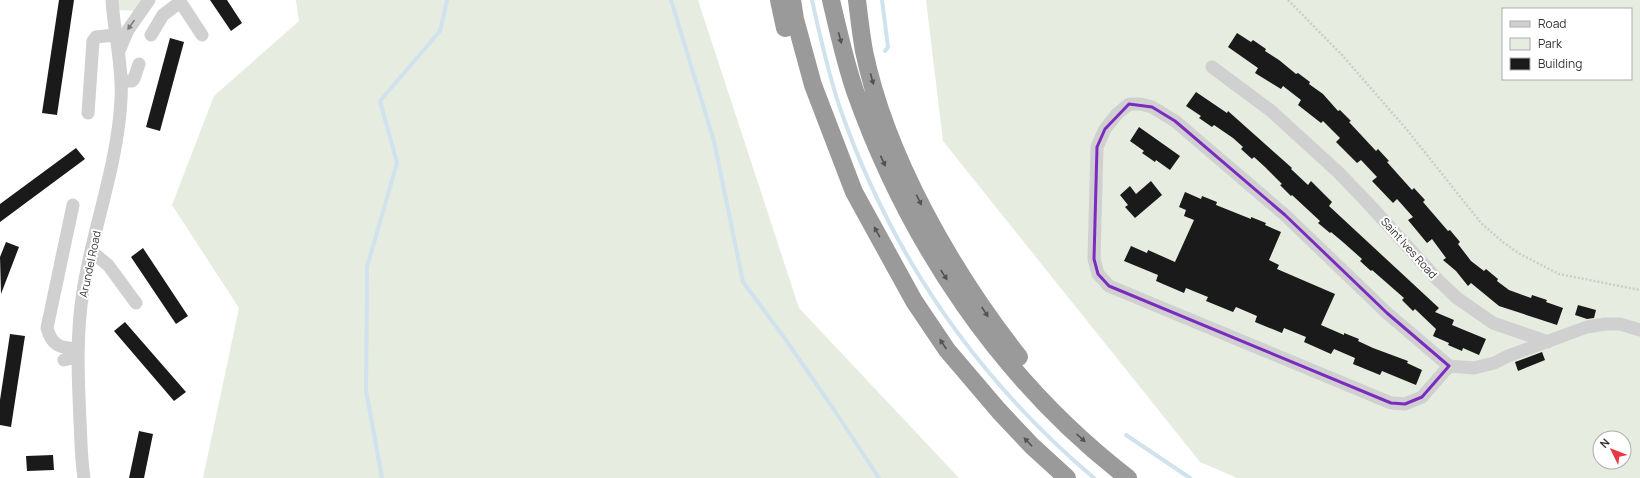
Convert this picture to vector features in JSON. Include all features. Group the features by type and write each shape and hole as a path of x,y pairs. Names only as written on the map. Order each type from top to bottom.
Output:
{"highway":[{"path":"778,0 786,32 811,112 822,135 914,301 947,350 999,411 1032,446 1067,478"},
{"path":"792,0 795,19 813,85 854,192"},
{"path":"832,0 854,90 878,151 903,204 928,249 992,344 1064,422 1128,478"},
{"path":"857,0 864,51 879,105 901,161 924,210 956,268 993,325 1025,366 1064,422"}],"street":[{"name":"Arundel Road","path":"84,478 78,353 83,291 117,141 122,81 112,0"},
{"name":"Arundel Road","path":"119,53 123,38 149,0"},
{"path":"151,35 164,14 179,1 202,35"},
{"path":"88,113 93,41 96,37 116,35"},
{"path":"122,81 132,81 134,79 138,64"},
{"name":"Saint Ives Road","path":"1212,68 1270,110 1338,172 1438,280 1457,298 1493,323 1548,342"},
{"path":"1449,366 1422,397 1405,404 1391,403 1109,286 1098,274 1094,259 1097,148 1105,129 1117,114 1128,104 1141,104 1152,107 1175,120 1285,216 1387,313 1449,366 1474,368 1494,363 1508,356 1587,327 1605,324 1620,324 1640,330"},
{"path":"74,205 47,328 49,335 58,346 78,353"},
{"path":"92,252 108,265 136,303"},
{"path":"64,360 78,353"}],"path":[{"path":"1288,0 1342,55 1408,131 1481,224 1504,244 1559,274 1640,290"}],"highlighted area":[{"path":"1129,104 1152,107 1175,121 1285,215 1387,313 1449,366 1422,397 1405,404 1391,403 1109,286 1098,274 1094,259 1097,147 1105,129"}],"green space":[{"path":"116,0 146,0 138,11 117,10"},
{"path":"296,0 698,0 799,308 959,478 203,478 239,308 172,205 214,96 299,21"},
{"path":"926,0 1640,0 1640,478 1237,478 1200,462 943,141"}],"building":[{"path":"59,0 74,0 57,115 42,113"},
{"path":"210,0 227,0 242,23 231,31"},
{"path":"1237,33 1251,42 1253,40 1266,49 1265,51 1296,74 1298,73 1310,82 1309,84 1323,94 1338,111 1340,110 1376,151 1378,149 1389,161 1387,162 1412,190 1414,188 1425,200 1423,202 1448,231 1450,230 1460,242 1458,244 1471,261 1484,271 1486,269 1498,279 1497,281 1509,290 1531,298 1532,295 1547,300 1546,302 1563,308 1557,325 1499,306 1471,283 1468,286 1456,271 1443,260 1446,258 1432,239 1427,243 1408,220 1413,217 1397,199 1393,203 1372,181 1377,177 1361,160 1357,163 1336,142 1340,138 1323,121 1321,123 1298,105 1301,100 1283,86 1281,89 1255,73 1258,68 1228,47"},
{"path":"170,38 184,42 160,131 146,127"},
{"path":"1196,92 1227,113 1228,111 1292,168 1291,169 1308,185 1311,181 1332,202 1329,206 1439,308 1435,312 1454,320 1452,325 1486,339 1479,355 1463,348 1462,351 1433,336 1436,329 1415,309 1413,311 1402,300 1404,298 1360,261 1362,259 1331,232 1330,233 1318,223 1320,221 1292,195 1291,196 1280,185 1282,184 1265,167 1254,157 1252,159 1241,149 1243,147 1233,138 1214,125 1212,127 1199,118 1201,116 1186,106"},
{"path":"1139,127 1180,156 1170,170 1156,160 1155,162 1142,153 1144,151 1130,141"},
{"path":"76,148 85,159 0,222 0,204"},
{"path":"1151,181 1162,195 1135,218 1125,207 1128,205 1120,195 1130,186 1136,194"},
{"path":"1185,192 1201,199 1202,196 1217,202 1216,205 1251,219 1251,217 1266,223 1265,225 1281,232 1269,260 1279,265 1277,269 1335,294 1321,325 1344,335 1344,333 1359,339 1358,341 1373,348 1408,361 1407,363 1422,370 1416,385 1382,371 1380,375 1353,364 1355,358 1334,349 1331,354 1304,342 1306,337 1284,328 1282,333 1255,322 1257,316 1236,307 1233,312 1206,301 1208,297 1186,288 1184,293 1156,281 1158,275 1124,261 1131,246 1147,253 1148,250 1175,262 1194,220 1184,216 1186,210 1179,207"},
{"path":"6,242 19,247 1,294 0,257"},
{"path":"143,248 188,316 176,324 131,257"},
{"path":"1578,305 1596,310 1594,318 1587,319 1575,315"},
{"path":"125,322 186,392 174,401 114,331"},
{"path":"10,334 25,336 11,427 0,425 0,400"},
{"path":"1542,352 1545,360 1518,371 1515,362"},
{"path":"139,431 153,434 144,478 129,478"},
{"path":"53,455 54,470 27,471 26,456"}],"waterway":[{"path":"382,478 366,390 367,267 397,163 380,101 440,31 447,0"},
{"path":"671,0 714,141 743,282 783,336 879,478"},
{"path":"812,0 821,41 840,108 861,162 885,214 912,263 942,311 975,356 1012,399 1051,439 1094,478"},
{"path":"882,0 888,47 885,51"},
{"path":"1126,435 1190,478"}]}
